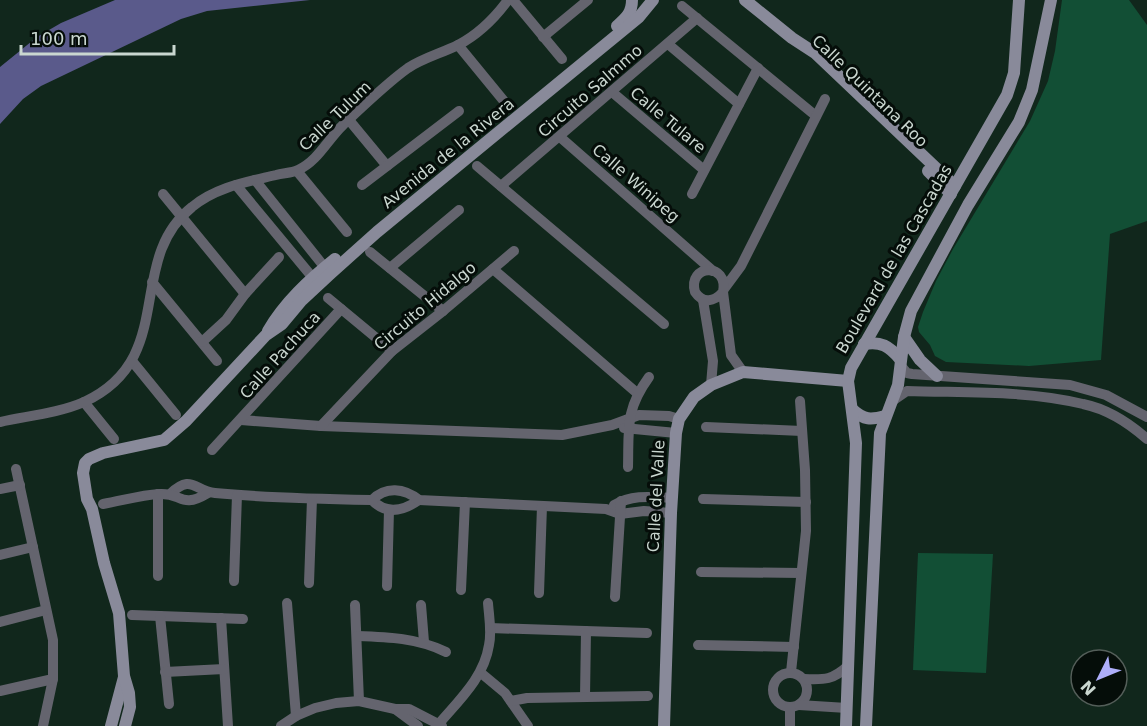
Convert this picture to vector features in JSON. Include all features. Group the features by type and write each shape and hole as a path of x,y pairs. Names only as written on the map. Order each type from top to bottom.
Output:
{"street":[{"name":"Calle Tulum","path":"0,422 84,402 119,377 132,361 146,328 152,282 160,253 182,217 192,207 212,194 236,185 297,171 310,163 349,120 408,68 458,45 484,29 508,0"},
{"path":"513,0 562,60"},
{"path":"543,37 588,0"},
{"name":"Avenida de la Rivera","path":"579,63 628,16 632,0"},
{"name":"Avenida de la Rivera","path":"126,724 130,707 124,676 119,613 104,563 98,507 87,499 83,473 85,463 103,453 164,441 181,418 266,335 285,306 375,229 639,17 653,0"},
{"name":"Calle Quintana Roo","path":"745,0 823,60 953,190"},
{"name":"Boulevard de las Cascadas","path":"846,726 856,443 848,381 851,368 1007,96 1014,73 1019,0"},
{"path":"866,726 880,433 898,385 904,337 911,311 968,205 1019,122 1032,90 1051,0"},
{"path":"682,6 816,116"},
{"name":"Circuito Salmmo","path":"501,186 697,18"},
{"path":"668,44 739,104"},
{"path":"458,45 508,106"},
{"path":"692,194 758,68"},
{"name":"Calle Tulare","path":"612,92 704,170"},
{"path":"703,300 711,301 718,298 741,266 825,99"},
{"path":"362,185 459,111"},
{"path":"349,120 387,166"},
{"name":"Calle Winipeg","path":"560,137 715,272"},
{"path":"477,166 664,324"},
{"path":"297,171 347,232"},
{"path":"255,180 327,271"},
{"path":"236,185 315,281"},
{"path":"163,194 245,294"},
{"path":"390,268 459,210"},
{"path":"284,244 297,234"},
{"path":"493,269 514,251"},
{"path":"692,251 696,276 693,287 703,300 713,361 711,386"},
{"path":"370,252 443,311"},
{"path":"202,342 226,320 245,294 279,257"},
{"path":"696,276 704,271 715,272 741,266"},
{"name":"Circuito Hidalgo","path":"321,426 392,351 493,269 637,393"},
{"path":"715,272 724,283 731,355 743,372"},
{"path":"152,282 217,361"},
{"path":"328,298 392,351"},
{"name":"Calle Pachuca","path":"212,450 341,309"},
{"path":"904,337 916,355 937,376"},
{"path":"864,344 874,342 883,344 892,350 907,373 1070,385 1106,395 1147,417"},
{"path":"713,361 731,355"},
{"path":"132,361 181,418"},
{"name":"Calle del Valle","path":"664,726 671,513 676,433 679,419 694,397 711,386 743,372 848,381"},
{"path":"627,467 629,424 637,393 649,377"},
{"path":"891,403 907,391 1045,398 1085,404 1119,418 1147,440"},
{"path":"791,672 806,531 800,401"},
{"path":"84,402 114,439"},
{"path":"853,410 869,420 885,416"},
{"path":"629,424 639,416 669,416 679,419"},
{"path":"240,420 321,426 562,435 629,424 676,433"},
{"path":"706,427 802,430"},
{"path":"16,469 53,640 53,679 43,726"},
{"path":"98,507 164,494 188,483 208,493 237,495 372,500 382,492 392,489 404,491 419,500 606,509 620,514 645,511 671,513"},
{"path":"0,489 20,485"},
{"path":"164,494 192,500 208,493"},
{"path":"158,576 164,494"},
{"path":"234,581 237,495"},
{"path":"606,509 621,501 642,496 672,498"},
{"path":"309,583 312,499"},
{"path":"703,499 806,502"},
{"path":"372,500 389,510 405,509 419,500"},
{"path":"615,597 621,501"},
{"path":"461,590 465,502"},
{"path":"539,593 542,506"},
{"path":"387,586 389,510"},
{"path":"0,555 33,547"},
{"path":"701,572 801,573"},
{"path":"288,603 296,716"},
{"path":"281,726 296,716 326,705 359,701 416,711 440,725 481,674 490,643 488,603"},
{"path":"355,605 359,701"},
{"path":"421,605 424,642"},
{"path":"0,622 46,610"},
{"path":"132,615 243,619"},
{"path":"160,616 169,704"},
{"path":"221,618 228,726"},
{"path":"490,628 647,633"},
{"path":"585,631 585,697"},
{"path":"357,636 385,636 424,642 446,652"},
{"path":"698,645 794,647"},
{"path":"791,672 804,679 825,680 849,664"},
{"path":"165,672 224,669"},
{"path":"791,672 777,678 773,686 777,701 794,706 846,708"},
{"path":"481,674 511,701 528,726"},
{"name":"Avenida de la Rivera","path":"108,724 124,676"},
{"path":"0,691 53,679"},
{"path":"790,726 794,706 808,693 804,679"},
{"path":"511,701 527,698 648,696"},
{"path":"395,709 418,726"},
{"path":"108,724 126,724"}],"green space":[{"path":"1062,0 1129,0 1147,25 1147,221 1110,234 1101,360 1029,366 946,362 935,356 918,327 936,281 1030,121 1048,81"},
{"path":"918,553 993,554 986,673 913,670"}],"water":[{"path":"115,0 310,0 207,11 181,19 41,86 23,99 0,124 0,67 37,37 61,23"}]}
